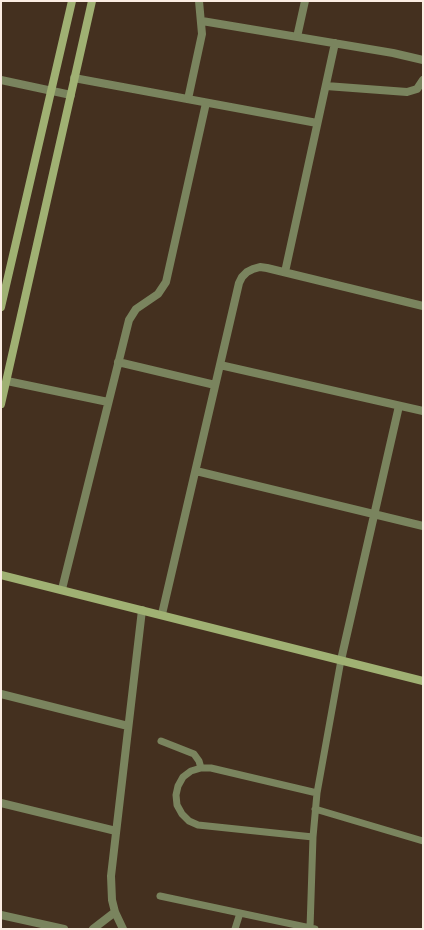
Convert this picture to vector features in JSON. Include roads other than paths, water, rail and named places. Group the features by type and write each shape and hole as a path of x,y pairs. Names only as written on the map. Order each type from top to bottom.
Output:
{"street":[{"path":"1,307 4,282 52,90 72,1"},
{"path":"1,404 92,1"},
{"path":"188,99 202,34 199,1"},
{"path":"297,37 305,1"},
{"path":"202,21 402,54 423,60"},
{"path":"285,272 335,43"},
{"path":"74,78 318,124"},
{"path":"1,80 71,95"},
{"path":"326,86 407,92 417,88 423,80"},
{"path":"62,590 129,320 132,314 142,304 158,294 166,282 206,103"},
{"path":"162,614 239,283 242,277 247,272 260,267 423,306"},
{"path":"118,362 215,385"},
{"path":"220,365 423,411"},
{"path":"7,381 108,402"},
{"path":"341,660 399,406"},
{"path":"196,470 423,526"},
{"path":"1,575 162,614 423,681"},
{"path":"123,929 115,912 111,888 116,831 142,610"},
{"path":"1,694 128,726"},
{"path":"1,803 116,831"},
{"path":"93,929 115,912"},
{"path":"1,914 64,929"}],"lane":[{"path":"160,896 312,928 313,837 315,809 341,660"},
{"path":"161,741 194,754 199,761 201,768"},
{"path":"313,837 198,825 189,821 182,814 177,805 176,795 178,786 183,777 191,771 201,768 211,768 317,793"},
{"path":"315,809 423,841"},
{"path":"235,929 240,913"}]}
